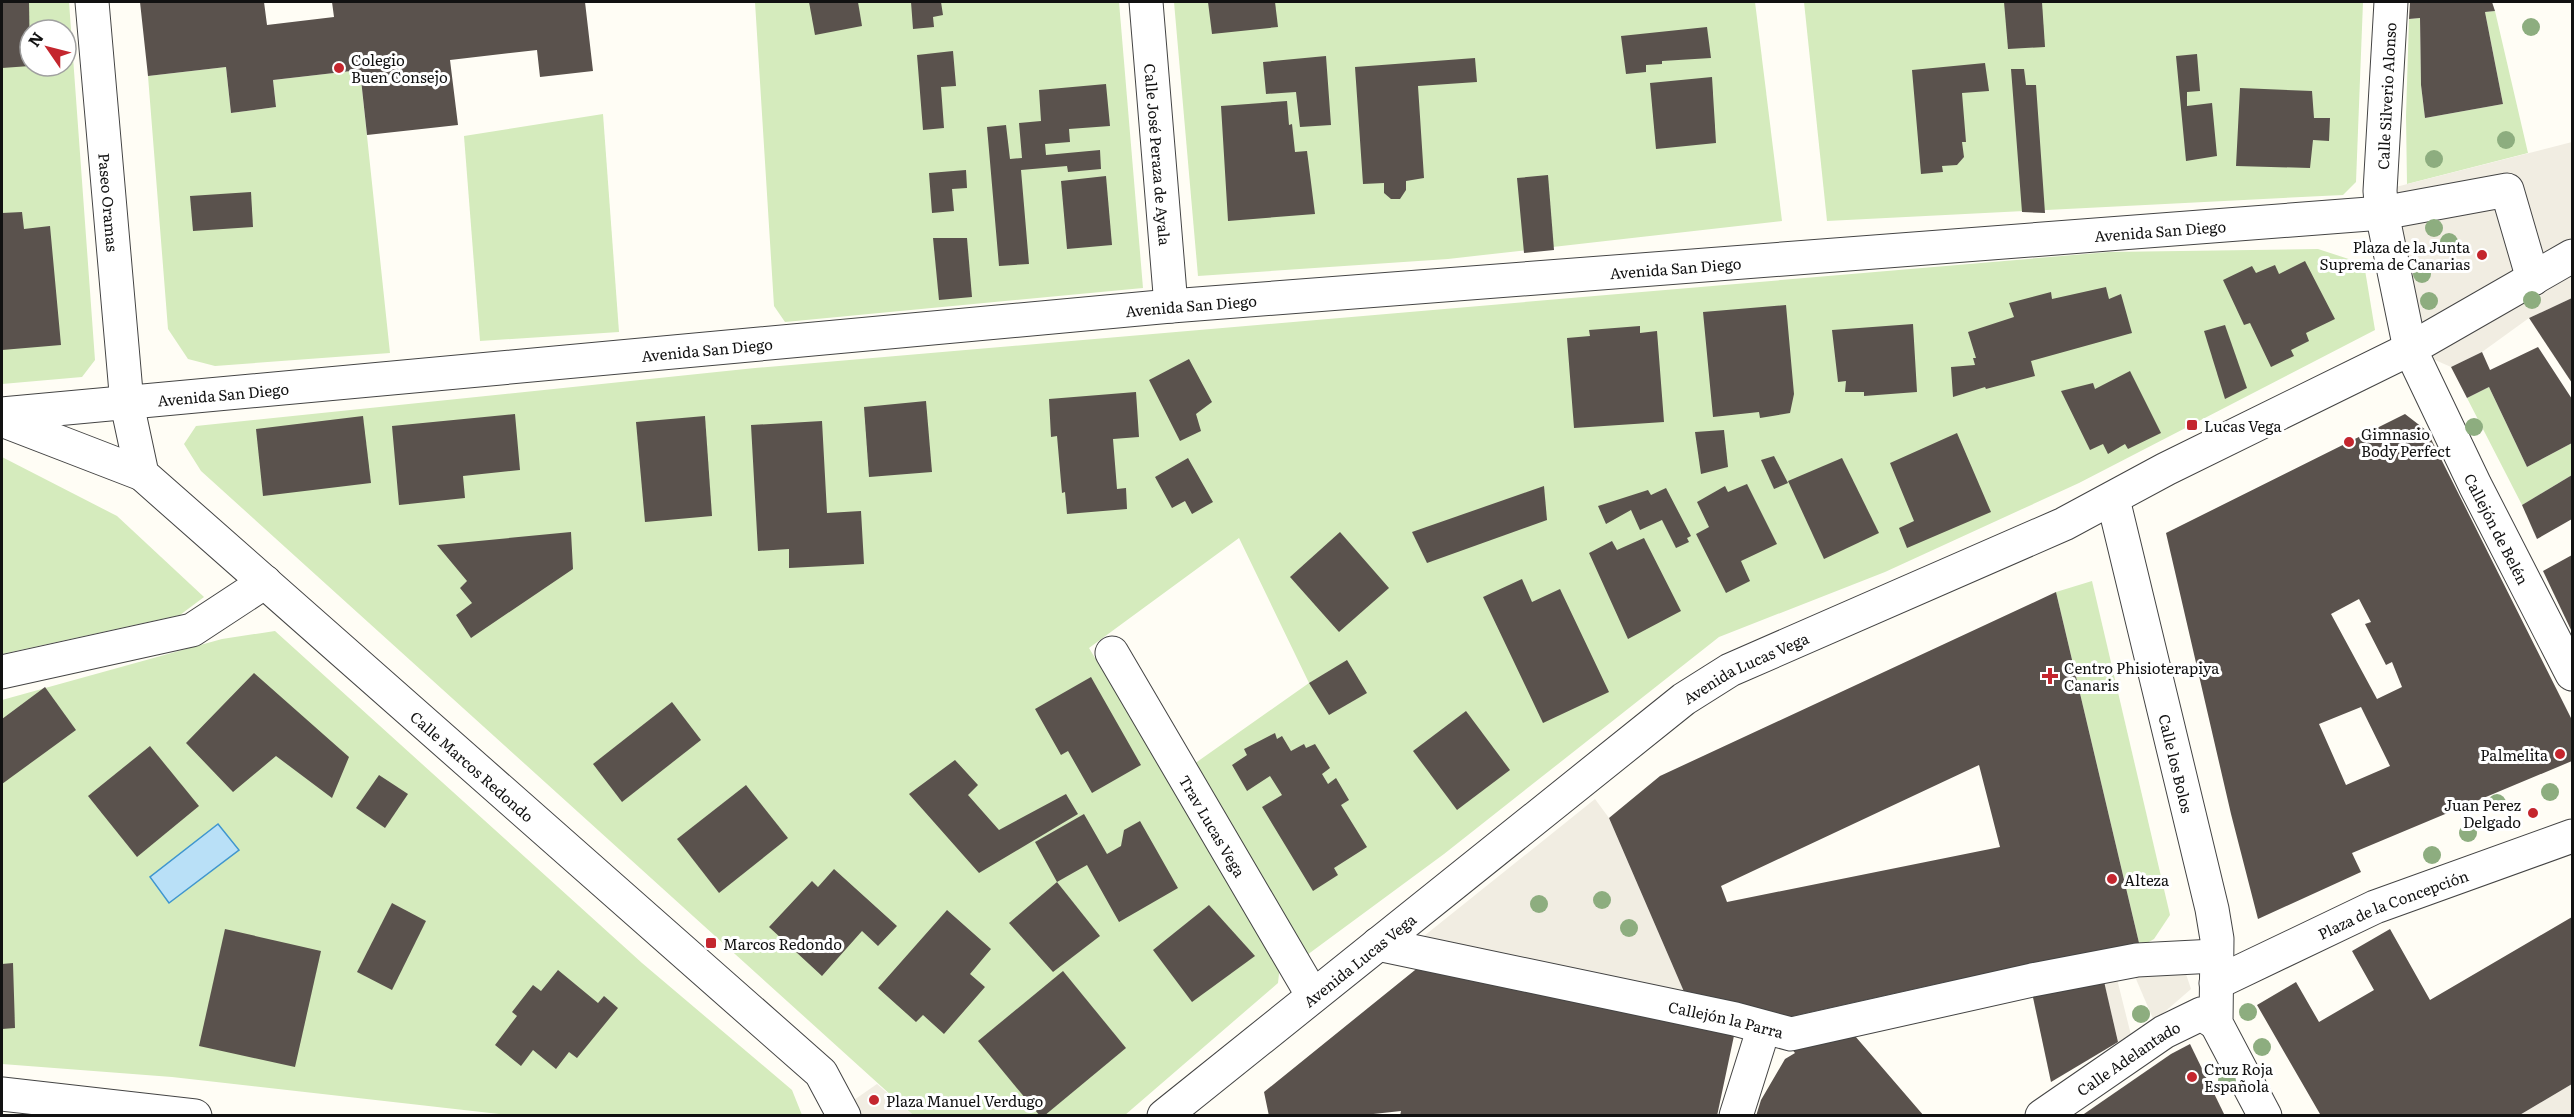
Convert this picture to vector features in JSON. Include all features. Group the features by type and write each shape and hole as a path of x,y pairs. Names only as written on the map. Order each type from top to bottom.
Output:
{"street":[{"name":"Paseo Oramas","path":"92,2 127,404"},
{"name":"Calle José Peraza de Ayala","path":"1146,2 1172,306"},
{"name":"Calle Silverio Alonso","path":"2391,2 2381,202 2410,349"},
{"name":"Avenida San Diego","path":"2,414 1172,306 2507,190 2533,279"},
{"name":"Avenida Lucas Vega","path":"1164,1116 1684,699 1730,670 2064,524 2166,469 2410,349 2572,256"},
{"name":"Callejón de Belén","path":"2410,349 2475,485 2572,674"},
{"path":"127,404 142,474"},
{"path":"2,420 142,474"},
{"name":"Calle Marcos Redondo","path":"142,474 821,1073 844,1116"},
{"name":"Calle los Bolos","path":"2113,499 2212,909 2217,939 2216,1023"},
{"path":"2,672 192,630 265,582"},
{"name":"Trav Lucas Vega","path":"1112,653 1313,996"},
{"name":"Plaza de la Concepción","path":"2215,969 2375,907 2572,836"},
{"name":"Callejón la Parra","path":"1378,944 1724,1017 1791,1034 2009,984 2125,962 2215,969"},
{"name":"Calle Adelantado","path":"2042,1116 2164,1032 2201,1014 2216,1023"},
{"path":"2216,1023 2265,1116"},
{"path":"1736,1116 1759,1043"},
{"path":"2,1094 45,1106 195,1116"}],"green space":[{"path":"2,2 69,2 70,18 18,18 18,78 75,78 95,360 82,377 2,384"},
{"path":"755,2 1119,2 1143,288 785,322 774,306"},
{"path":"1174,2 1755,2 1782,221 1448,259 1198,276"},
{"path":"1804,2 2363,2 2356,182 2343,195 1827,221"},
{"path":"2495,11 2528,153 2407,184 2406,116 2409,19 2420,18 2421,85 2425,118 2503,104 2485,12"},
{"path":"226,67 231,113 276,107 273,80 360,70 390,353 215,366 188,359 168,329 148,76"},
{"path":"603,114 619,332 480,341 464,136"},
{"path":"2318,249 2364,264 2375,330 2079,483 1885,572 1719,637 1444,854 1307,955 1194,764 1309,683 1239,538 1089,648 1280,965 1278,983 1125,1115 913,1115 201,471 184,444 196,426 755,368 2109,252"},
{"path":"2489,387 2527,467 2572,443 2572,475 2522,505 2467,398"},
{"path":"2,457 117,516 204,597 180,615 2,654"},
{"path":"2092,581 2170,915 2154,939 2140,947 2056,592"},
{"path":"275,631 642,963 792,1090 802,1115 508,1115 172,1077 2,1064 2,700 222,639"}],"shaded area":[{"name":"Plaza de la Junta Suprema de Canarias","path":"2572,142 2572,298 2529,318 2482,352 2451,367 2410,349 2380,191"},
{"path":"1595,799 1609,818 1685,994 1424,936"},
{"path":"2184,968 2191,989 2154,1021 2133,972"},
{"path":"2116,975 2131,1035 2118,1042 2103,977"},
{"name":"Plaza Manuel Verdugo","path":"877,1084 913,1115 831,1116"},
{"path":"2572,1084 2572,1115 2518,1116 2542,1102"}],"water":[{"path":"218,824 239,850 169,903 150,877"}],"building":[{"path":"2,2 29,2 29,18 18,18 18,67 2,68"},
{"name":"Colegio Buen Consejo","path":"140,2 264,2 267,25 334,17 332,2 585,2 593,71 540,77 537,50 450,60 458,125 367,135 360,70 273,80 276,107 231,113 226,67 148,76"},
{"path":"809,2 858,2 862,26 815,35"},
{"path":"911,2 941,2 943,15 933,17 934,27 913,29"},
{"path":"1208,2 1275,2 1278,27 1212,34"},
{"path":"2004,2 2042,2 2045,47 2008,49"},
{"path":"2410,2 2492,2 2495,11 2485,12 2503,104 2425,118 2421,85 2420,18 2409,19"},
{"path":"1707,27 1711,58 1662,61 1662,64 1646,65 1646,72 1626,74 1621,36"},
{"path":"953,51 956,86 941,87 944,128 923,130 917,55"},
{"path":"2197,54 2200,91 2187,92 2187,106 2212,103 2217,156 2186,161 2176,56"},
{"path":"1326,56 1331,125 1300,127 1296,92 1266,94 1263,62"},
{"path":"1475,58 1477,82 1418,86 1424,178 1406,181 1406,190 1400,199 1391,199 1384,193 1384,183 1363,184 1355,67"},
{"path":"1985,63 1989,91 1962,93 1966,142 1962,142 1964,157 1957,165 1942,166 1943,172 1921,174 1912,70"},
{"path":"2011,69 2024,69 2026,85 2036,85 2045,213 2022,212"},
{"path":"1712,77 1716,143 1656,149 1650,83"},
{"path":"1106,84 1110,126 1069,129 1070,142 1045,144 1046,155 1100,150 1101,169 1068,172 1067,166 1021,170 1029,264 999,266 987,127 1006,125 1010,159 1022,158 1019,123 1041,121 1039,90"},
{"path":"2240,88 2312,91 2314,118 2330,118 2329,141 2313,140 2310,168 2236,166"},
{"path":"1287,101 1295,152 1307,151 1315,214 1228,221 1221,106"},
{"path":"966,170 967,188 952,189 954,211 932,213 929,173"},
{"path":"1548,175 1554,250 1524,253 1517,178"},
{"path":"1106,176 1112,245 1067,249 1061,181"},
{"path":"251,192 253,227 193,231 190,196"},
{"path":"22,212 24,229 50,226 61,345 2,350 2,213"},
{"path":"933,238 967,238 972,297 939,300"},
{"path":"2305,261 2335,319 2306,333 2309,341 2291,350 2294,356 2271,367 2250,323 2244,325 2223,280 2252,266 2256,273 2275,265 2279,274"},
{"path":"2106,287 2109,299 2121,294 2132,333 2031,361 2035,376 1953,397 1951,367 1975,365 1973,358 1976,358 1968,332 2014,317 2009,303 2051,292 2052,299"},
{"path":"2572,298 2572,383 2529,318"},
{"path":"1786,305 1794,394 1790,413 1760,418 1759,412 1713,417 1703,312"},
{"path":"1913,324 1917,392 1864,396 1864,392 1845,392 1846,381 1838,382 1832,330"},
{"path":"2225,325 2247,388 2225,399 2204,331"},
{"path":"1640,326 1640,333 1657,331 1664,422 1574,428 1567,338 1590,336 1589,330"},
{"path":"2538,347 2572,399 2572,443 2527,467 2489,387 2467,398 2451,367 2482,352 2490,370"},
{"path":"1189,359 1212,402 1196,414 1201,431 1180,441 1149,380"},
{"path":"2130,371 2161,433 2128,449 2125,444 2108,454 2103,444 2090,450 2061,391 2093,383 2095,389"},
{"path":"1136,392 1139,437 1113,439 1117,489 1126,488 1127,509 1067,514 1065,492 1062,493 1057,436 1051,437 1049,399"},
{"path":"926,401 932,472 869,477 864,407"},
{"path":"515,414 520,470 463,476 465,498 399,505 392,426"},
{"path":"2405,414 2427,431 2572,720 2572,761 2352,853 2361,872 2258,919 2231,814 2166,533","holes":["2359,599 2371,622 2365,624 2386,665 2392,662 2402,687 2377,699 2331,614","2361,707 2390,766 2346,785 2319,724"]},
{"path":"363,416 371,483 263,496 256,429"},
{"path":"705,416 712,516 645,522 636,422"},
{"path":"822,421 827,513 861,511 864,564 789,568 789,549 758,551 751,425"},
{"path":"1724,430 1728,467 1701,474 1695,432"},
{"path":"1957,433 1991,512 1907,548 1899,528 1914,521 1890,463"},
{"path":"1774,456 1788,483 1774,489 1761,460"},
{"path":"1188,458 1213,502 1192,514 1185,501 1172,508 1155,477"},
{"path":"1842,458 1879,533 1824,559 1788,481"},
{"path":"2572,475 2572,519 2537,539 2522,505"},
{"path":"1747,484 1777,544 1741,561 1750,581 1726,593 1696,534 1709,527 1697,502 1725,486 1728,492"},
{"path":"1544,486 1547,520 1427,563 1412,532"},
{"path":"1666,488 1691,536 1687,538 1689,542 1676,548 1662,520 1640,530 1631,510 1606,524 1598,506 1648,490 1651,495"},
{"path":"571,532 573,569 471,638 456,615 472,603 460,588 467,581 437,545"},
{"path":"1340,532 1389,588 1339,632 1290,577"},
{"path":"1644,538 1681,611 1628,639 1589,553 1612,541 1617,550"},
{"path":"2572,555 2572,632 2543,571"},
{"path":"1522,579 1532,602 1560,589 1609,692 1543,723 1483,597"},
{"path":"2056,592 2140,947 1946,982 1785,1018 1685,994 1609,818 1660,776","holes":["1979,765 2000,847 1727,902 1721,886"]},
{"path":"1347,660 1367,693 1329,715 1309,683"},
{"path":"254,673 349,757 332,798 276,756 233,792 186,743"},
{"path":"1091,677 1141,765 1092,793 1068,751 1061,755 1035,709"},
{"path":"45,687 76,730 2,784 2,719"},
{"path":"672,702 701,740 622,802 593,764"},
{"path":"1466,711 1510,770 1457,810 1413,751"},
{"path":"1275,733 1277,739 1282,736 1291,751 1304,744 1306,748 1315,744 1330,768 1322,774 1328,784 1336,778 1349,800 1341,805 1367,847 1334,868 1338,875 1313,891 1262,807 1282,795 1270,776 1247,791 1232,765 1247,755 1244,749"},
{"path":"150,746 199,806 137,857 88,796"},
{"path":"955,760 978,785 968,795 999,830 1066,794 1078,814 979,873 909,794"},
{"path":"379,775 408,794 385,828 356,808"},
{"path":"746,785 788,838 719,893 677,839"},
{"path":"1084,814 1107,854 1121,846 1124,830 1140,821 1178,888 1119,922 1087,865 1057,882 1035,842"},
{"path":"834,869 897,926 878,946 862,931 822,976 769,927 812,881 818,887"},
{"path":"1057,882 1100,936 1053,972 1009,923"},
{"path":"392,903 426,921 392,990 357,972"},
{"path":"1209,905 1255,956 1192,1002 1153,950"},
{"path":"947,910 991,949 970,974 985,987 944,1034 923,1015 916,1022 878,988"},
{"path":"2572,917 2572,1084 2518,1116 2317,1116 2320,1114 2257,1005 2296,982 2319,1022 2374,990 2352,951 2390,929 2430,1000"},
{"path":"225,929 321,951 295,1067 199,1046"},
{"path":"13,963 15,1028 2,1029 2,964"},
{"path":"1420,966 1735,1031 1717,1116 1400,1116 1401,1111 1355,1116 1269,1116 1264,1092"},
{"path":"558,970 598,1003 604,996 618,1008 577,1058 569,1052 556,1069 533,1050 521,1066 495,1045 517,1016 512,1012 533,985 541,991"},
{"path":"1063,971 1126,1048 1044,1116 1040,1116 978,1041"},
{"path":"2103,977 2118,1042 2051,1082 2031,988"},
{"path":"1855,1036 1924,1116 1756,1116 1761,1100 1785,1059 1795,1053 1791,1048"},
{"path":"2190,1044 2225,1116 2081,1116 2171,1054"}],"place":[{"name":"Colegio Buen Consejo","path":"339,68"},
{"name":"Plaza de la Junta Suprema de Canarias","path":"2482,255"},
{"name":"Lucas Vega","path":"2192,425"},
{"name":"Gimnasio Body Perfect","path":"2349,442"},
{"name":"Centro Phisioterapiya Canaris","path":"2050,676"},
{"name":"Palmelita","path":"2560,754"},
{"name":"Juan Perez Delgado","path":"2533,813"},
{"name":"Alteza","path":"2112,879"},
{"name":"Marcos Redondo","path":"711,943"},
{"name":"Cruz Roja Española","path":"2192,1077"},
{"name":"Plaza Manuel Verdugo","path":"874,1100"}]}
